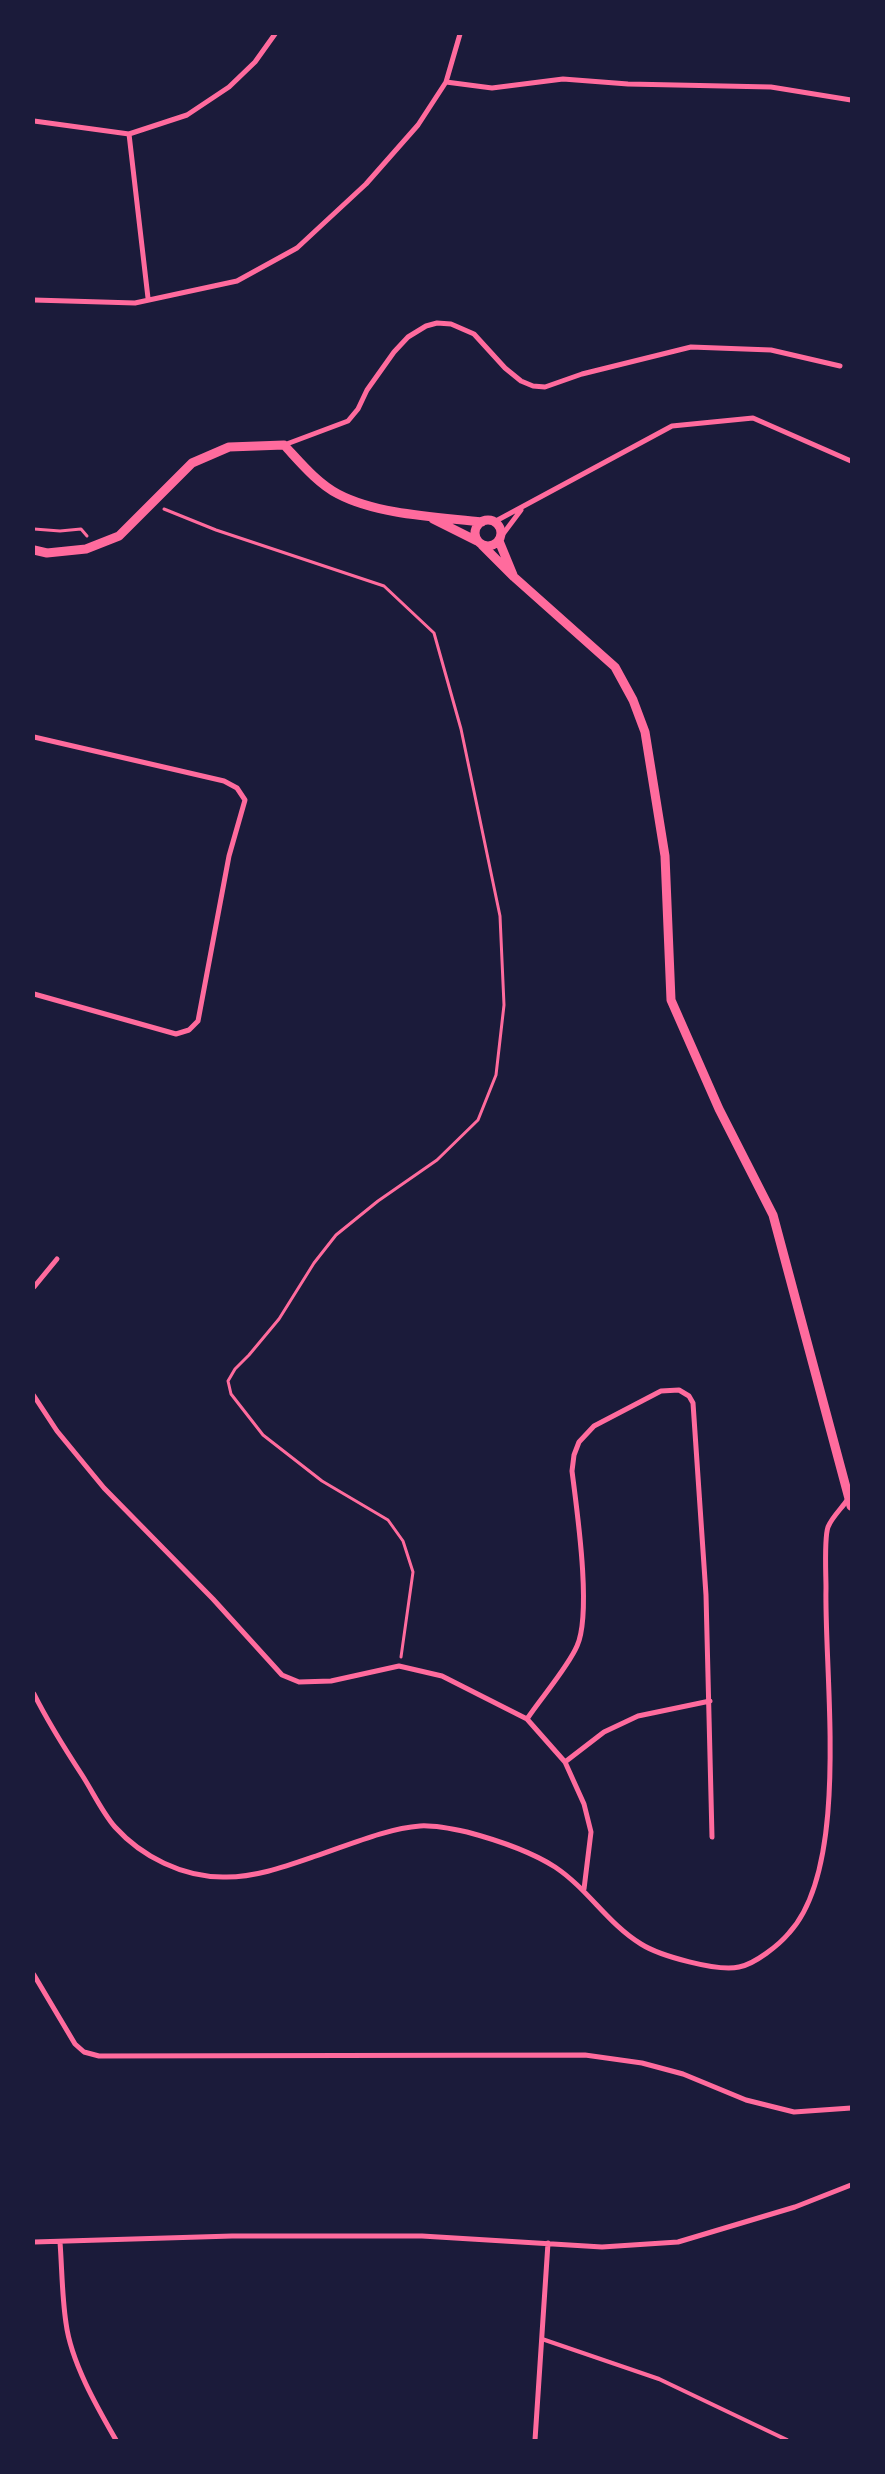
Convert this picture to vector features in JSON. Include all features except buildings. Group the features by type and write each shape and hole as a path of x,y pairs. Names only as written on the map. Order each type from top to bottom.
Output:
{"street":[{"path":"34,121 129,134 188,115 229,87 255,62 275,34"},
{"path":"34,300 135,303 148,298 237,281 297,248 366,184 418,125 446,82 460,34"},
{"path":"446,82 492,88 563,79 628,84 771,87 851,100"},
{"path":"129,134 148,298"},
{"path":"34,550 47,553 86,549 119,536 192,463 229,447 284,445 318,434 348,421 358,409 367,390 394,352 408,337 426,326 437,322 451,324 474,334 504,368 521,381 533,386 546,386 582,374 691,347 771,350 840,366"},
{"path":"284,445 312,475 338,494 370,506 426,516 482,522 494,522 672,426 753,418 851,461"},
{"path":"426,516 480,543 491,546 500,539 522,507"},
{"path":"34,1694 44,1715 114,1825 135,1846 158,1861 190,1872 224,1877 276,1870 364,1838 421,1826 466,1832 519,1849 554,1866 584,1890 611,1920 642,1945 676,1958 710,1966 740,1967 766,1953 791,1932 811,1900 825,1850 830,1742 825,1605 827,1528 850,1503 773,1215 720,1109 671,1000 665,856 645,732 633,700 615,667 514,577 480,543 476,529 482,522"},
{"path":"494,522 500,529 500,539 514,577"},
{"path":"34,737 224,781 237,788 245,800 227,865 201,1008 198,1021 193,1026 176,1034 34,994"},
{"path":"34,1287 57,1259"},
{"path":"527,1718 577,1648 582,1632 583,1584 572,1471 574,1454 580,1442 594,1426 661,1391 679,1390 690,1396 693,1403 706,1595 712,1837"},
{"path":"34,1396 57,1431 104,1488 213,1598 282,1675 299,1682 331,1681 399,1666 442,1676 527,1718 565,1762 584,1804 591,1832 584,1890"},
{"path":"565,1762 604,1732 638,1716 710,1701"},
{"path":"34,1975 75,2044 84,2052 99,2056 585,2055 642,2063 675,2072 746,2100 794,2112 851,2108"},
{"path":"34,2242 232,2236 422,2236 602,2247 678,2242 795,2207 851,2186"},
{"path":"60,2242 66,2325 81,2370 116,2440"},
{"path":"535,2440 548,2243"}],"lane":[{"path":"542,2339 658,2379 787,2440"}],"path":[{"path":"152,504 216,530 384,586 434,632 462,729 500,916 504,1005 496,1075 478,1120 437,1160 378,1201 336,1235 314,1263 279,1319 249,1355 234,1369 228,1380 231,1394 263,1435 322,1481 388,1520 403,1541 413,1572 399,1666"},
{"path":"34,529 60,531 81,529 96,546"}]}
